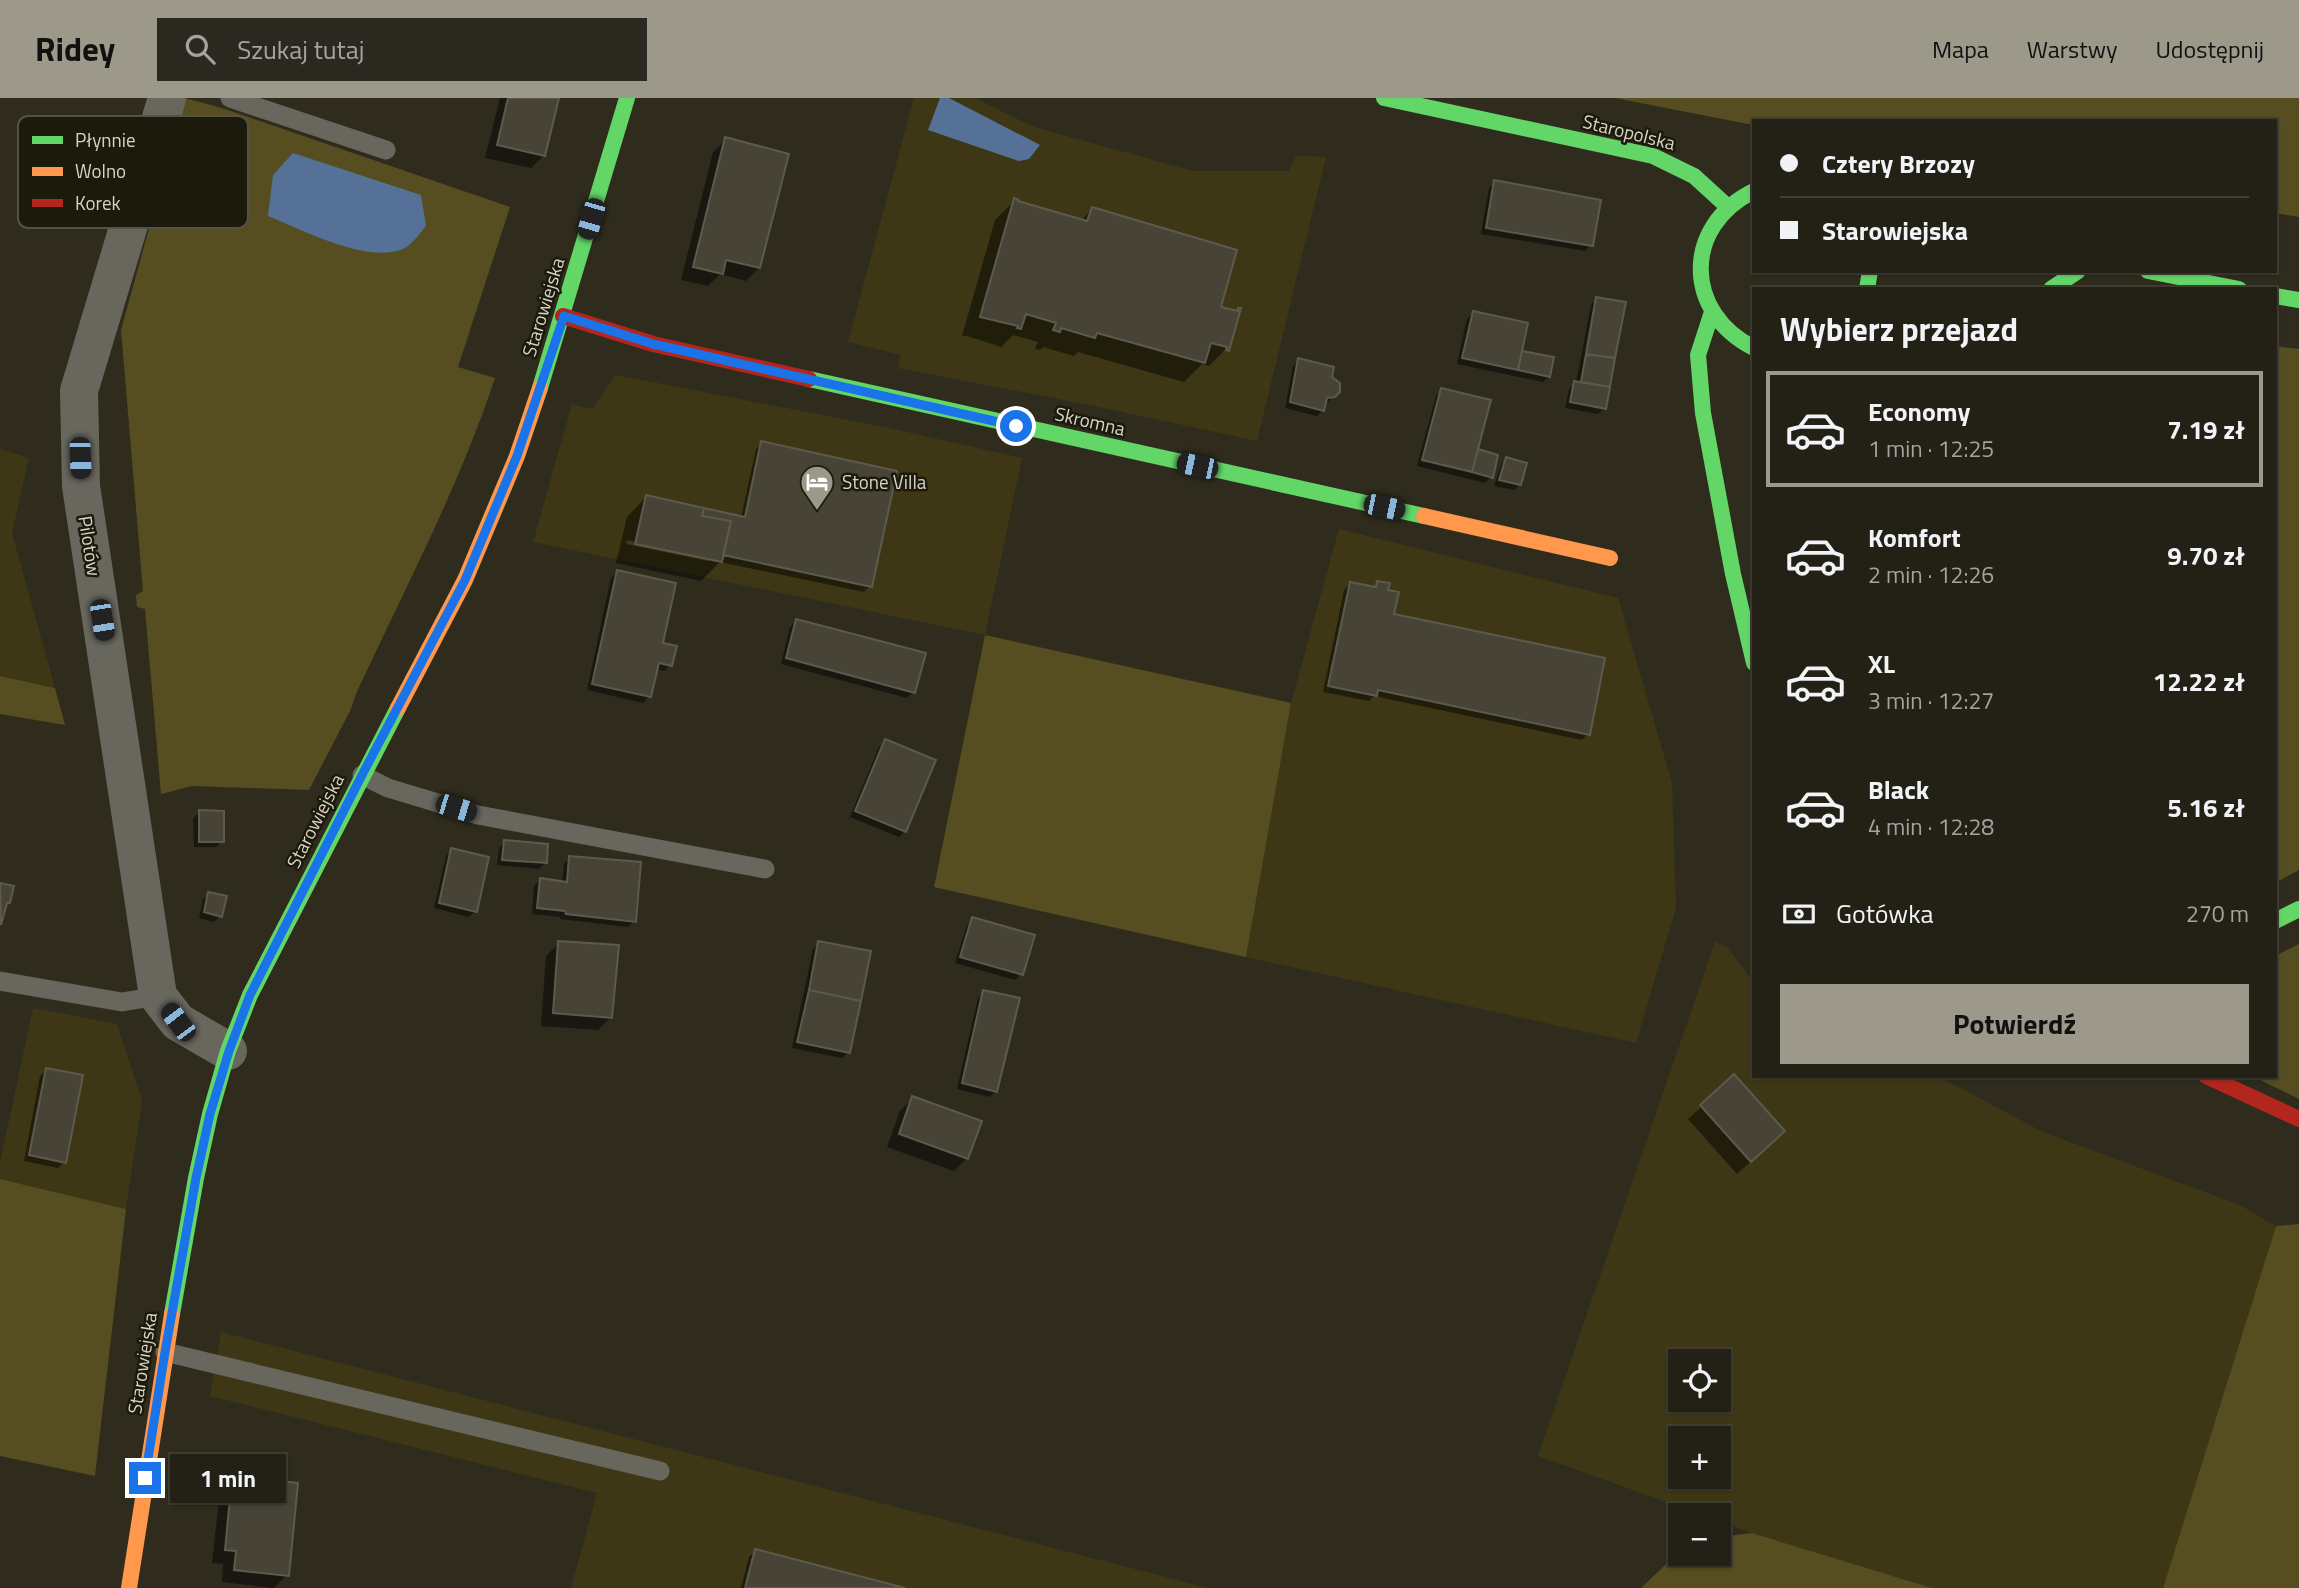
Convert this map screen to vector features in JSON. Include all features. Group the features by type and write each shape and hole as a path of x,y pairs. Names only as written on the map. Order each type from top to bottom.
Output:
{"main road":[{"name":"Starowiejska","path":"129,1588 165,1352 196,1178 210,1114 229,1051 250,995 465,580 517,456 564,316 627,98"},
{"name":"Staropolska","path":"1384,98 1653,156 1682,167 1703,181 1728,206"},
{"path":"1752,192 1728,206 1710,229 1701,257 1702,285 1712,312 1730,334 1752,347"},
{"path":"2054,287 2075,273"},
{"path":"2158,273 2229,287"},
{"path":"2277,296 2299,300"},
{"path":"1712,312 1698,355 1703,413 1733,574 1752,655"},
{"name":"Skromna","path":"564,316 653,344 1610,558"},
{"path":"2277,920 2299,908"},
{"path":"2210,1078 2299,1119"}],"street":[{"name":"Pilotów","path":"162,116 167,98"},
{"name":"Pilotów","path":"128,228 79,391 81,486 158,996"},
{"path":"158,996 178,1022 229,1051"}],"lane":[{"path":"230,98 386,150"},
{"path":"362,775 388,788 478,815 765,869"},
{"path":"0,981 122,1002 158,996"},
{"path":"165,1352 660,1471"}],"shaded area":[{"path":"185,98 245,116 180,116"},
{"path":"914,98 975,98 1034,127 1193,171 1289,171 1296,156 1326,157 1257,441 898,368 901,355 848,342"},
{"path":"1615,98 2299,98 2299,217 2277,213 2277,119 1752,119 1752,125"},
{"path":"248,117 510,207 458,367 495,378 481,419 448,498 350,711 309,790 192,786 161,794 145,609 137,607 136,595 143,591 121,330 149,228 248,228"},
{"path":"2277,346 2299,349 2299,870 2277,882"},
{"path":"616,375 889,428 1022,458 985,635 533,542 572,404 592,409"},
{"path":"0,449 29,458 12,533 55,688 0,676"},
{"path":"1339,529 1618,598 1672,783 1676,908 1636,1043 1246,957 1291,703"},
{"path":"985,635 1291,703 1246,957 934,887"},
{"path":"0,676 55,688 65,725 0,714"},
{"path":"1715,942 1727,947 1752,980 1752,1078 1942,1078 2043,1132 2240,1205 2276,1226 2163,1588 1932,1588 1731,1525 1731,1503 1669,1503 1538,1456"},
{"path":"2299,944 2299,1099 2256,1078 2277,1078 2277,955"},
{"path":"33,1008 117,1024 142,1101 126,1209 0,1179 0,1163"},
{"path":"0,1179 126,1209 95,1476 0,1456"},
{"path":"2299,1224 2299,1588 2163,1588 2276,1226"},
{"path":"221,1332 1208,1588 571,1588 597,1493 210,1396"},
{"path":"1752,1533 1932,1588 1641,1588 1668,1562 1668,1566 1731,1566 1731,1536"}],"water":[{"path":"940,98 949,98 1040,145 1029,159 1019,161 928,130"},
{"path":"293,153 421,195 426,226 413,242 403,249 372,252 317,237 268,216 273,175"}],"building":[{"path":"508,98 559,98 545,156 497,145"},
{"path":"725,137 789,154 760,268 726,260 723,274 693,267"},
{"path":"1494,180 1601,200 1593,246 1486,228"},
{"path":"1014,198 1087,221 1092,207 1237,250 1221,307 1238,311 1238,308 1241,308 1229,351 1226,350 1227,347 1211,343 1205,363 1097,333 1095,338 1061,328 1060,332 1053,330 1056,323 1026,314 1021,329 980,317"},
{"path":"1596,297 1626,302 1615,358 1586,354"},
{"path":"1473,311 1528,323 1518,370 1462,358"},
{"path":"1522,351 1554,357 1550,377 1518,370"},
{"path":"1586,354 1615,358 1610,387 1581,382"},
{"path":"1298,358 1334,367 1332,377 1340,383 1340,392 1335,397 1327,398 1324,411 1290,402"},
{"path":"1574,381 1610,387 1606,409 1570,402"},
{"path":"1441,388 1491,400 1472,472 1422,460"},
{"name":"Stone Villa","path":"761,441 897,471 872,587 723,555 731,521 702,516 704,508 745,517"},
{"path":"1478,449 1498,455 1493,478 1472,472"},
{"path":"1506,457 1527,463 1521,485 1499,480"},
{"path":"646,495 704,508 702,516 731,521 722,562 635,544"},
{"path":"617,570 676,583 663,643 677,646 672,666 659,663 651,697 592,684"},
{"path":"1377,581 1390,583 1388,590 1399,592 1394,614 1605,658 1590,735 1378,690 1377,696 1328,686 1350,582 1376,587"},
{"path":"796,619 926,653 915,693 786,658"},
{"path":"885,739 936,760 906,832 855,811"},
{"path":"199,810 224,811 224,842 199,842"},
{"path":"504,840 548,844 547,863 502,860"},
{"path":"451,848 489,857 477,912 439,903"},
{"path":"569,856 641,862 636,922 537,908 540,878 567,882"},
{"path":"0,883 14,886 1,925"},
{"path":"208,892 227,896 222,917 204,912"},
{"path":"972,917 1035,935 1023,975 960,957"},
{"path":"558,941 619,945 612,1018 553,1013"},
{"path":"818,941 871,951 861,1001 809,990"},
{"path":"809,990 861,1001 850,1053 797,1042"},
{"path":"983,990 1020,998 997,1092 962,1083"},
{"path":"46,1068 83,1075 66,1163 29,1155"},
{"path":"1734,1074 1785,1131 1751,1162 1700,1105"},
{"path":"912,1096 982,1121 968,1159 899,1134"},
{"path":"232,1476 298,1483 289,1576 234,1570 236,1551 225,1550"},
{"path":"755,1549 905,1588 745,1588"}],"traffic: fast":[{"path":"540,388 627,98"},
{"path":"1384,98 1653,156 1694,176 1728,207"},
{"path":"1752,192 1730,206 1714,225 1704,247 1701,270 1704,292 1714,314 1731,333 1752,347"},
{"path":"1867,287 1870,273"},
{"path":"2054,287 2075,273"},
{"path":"2158,273 2229,287"},
{"path":"2277,296 2299,300"},
{"path":"1712,312 1698,355 1703,413 1733,574 1752,655"},
{"path":"809,379 1424,516"},
{"path":"172,1314 196,1178 228,1051 250,995 398,708"},
{"path":"2277,920 2299,909"}],"traffic: slow":[{"path":"398,708 465,580 517,456 540,388"},
{"path":"1424,516 1610,558"},
{"path":"129,1588 172,1314"}],"traffic: jam":[{"path":"563,316 653,344 809,379"},
{"path":"2210,1078 2299,1119"}],"place":[{"name":"Stone Villa","path":"817,512"}],"route":[{"path":"145,1478 196,1178 210,1114 229,1051 250,995 465,580 517,456 564,316 653,344 1016,426"}]}
